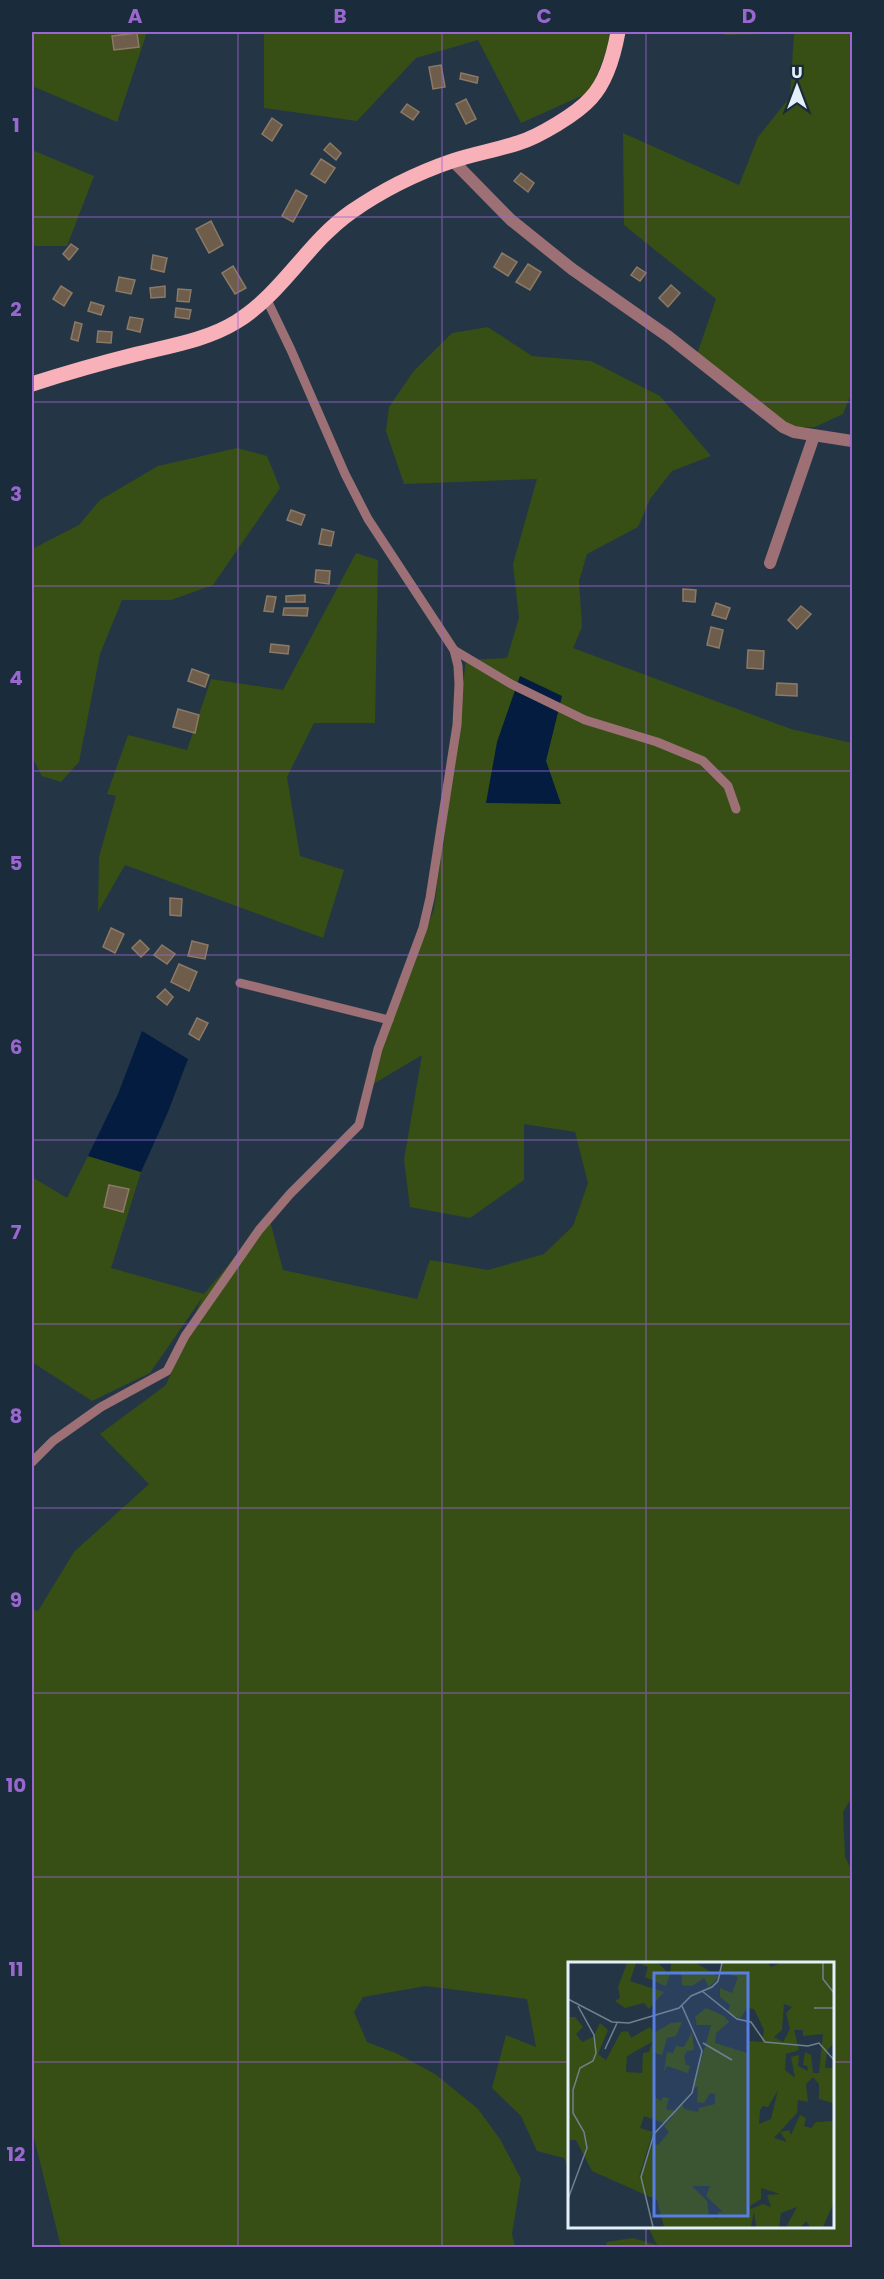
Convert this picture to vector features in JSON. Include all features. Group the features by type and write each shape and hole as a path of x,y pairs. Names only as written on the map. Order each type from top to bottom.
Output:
{"main road":[{"path":"32,384 99,364 195,340 236,322 266,298 332,226 353,210 416,175 453,161 520,143 547,131 591,98 605,75 618,32"}],"street":[{"path":"453,161 511,220 783,427 794,432 852,441"},
{"path":"770,563 814,436"}],"lane":[{"path":"32,1462 53,1441 101,1407 166,1371 185,1336 259,1230 290,1194 359,1125 378,1049 423,928 430,898 457,725 458,666 453,650 368,519 345,474 266,298"},
{"path":"453,650 512,684 585,720 657,742 703,761 728,786 735,809"},
{"path":"240,984 389,1020"}],"green space":[{"path":"32,32 147,32 117,122 32,86"},
{"path":"264,32 605,32 612,37 590,92 521,123 478,40 416,58 357,121 264,108"},
{"path":"718,32 852,32 852,392 843,414 815,427 790,427 695,360 716,299 624,225 623,133 739,185 758,137 790,97 794,33 726,35"},
{"path":"32,150 94,176 67,246 32,246"},
{"path":"488,327 532,356 591,361 660,396 711,456 672,471 650,499 638,527 587,554 579,581 582,627 573,648 791,729 852,743 852,1797 843,1812 845,1857 852,1870 852,2247 605,2247 607,2242 633,2238 657,2245 648,2228 833,2228 833,1962 568,1962 568,2168 564,2158 537,2151 521,2116 492,2088 506,2035 536,2047 527,1999 426,1986 363,1997 354,2012 367,2042 398,2054 435,2074 478,2109 500,2139 521,2179 512,2234 515,2247 61,2247 32,2130 32,1609 38,1611 74,1552 149,1484 100,1434 166,1385 202,1298 150,1373 92,1401 32,1362 32,1177 67,1198 88,1156 141,1172 111,1268 204,1294 269,1217 283,1270 417,1299 430,1260 488,1270 544,1254 573,1226 588,1183 575,1132 524,1124 524,1180 470,1218 410,1207 404,1160 422,1055 365,1089 434,909 466,660 507,658 519,618 513,564 537,479 404,484 386,431 389,407 413,372 452,333"},
{"path":"237,448 267,456 280,488 213,585 171,600 122,600 100,654 79,762 61,782 42,776 32,757 32,549 79,525 100,500 158,466"},
{"path":"356,553 378,560 375,723 314,723 287,777 300,856 344,870 323,938 125,865 98,912 99,857 116,796 107,794 128,735 187,750 211,679 283,690"}],"water":[{"path":"520,676 562,696 546,761 561,804 486,803 497,742"},
{"path":"142,1031 188,1059 168,1112 141,1172 88,1156 118,1094"}],"building":[{"path":"137,33 139,47 114,50 112,36"},
{"path":"441,65 445,87 433,89 429,67"},
{"path":"461,73 478,77 477,83 460,79"},
{"path":"466,99 476,119 466,124 456,104"},
{"path":"407,104 419,112 413,120 401,112"},
{"path":"272,118 282,125 272,141 262,134"},
{"path":"330,143 341,153 336,160 324,150"},
{"path":"321,159 335,168 325,183 311,174"},
{"path":"521,173 534,183 528,192 514,181"},
{"path":"296,190 307,196 293,222 282,216"},
{"path":"211,221 223,245 209,253 196,229"},
{"path":"71,244 78,249 69,260 63,254"},
{"path":"502,253 517,262 508,276 494,267"},
{"path":"153,255 167,258 164,272 151,269"},
{"path":"528,264 541,272 530,290 516,282"},
{"path":"233,266 246,288 235,294 222,273"},
{"path":"637,267 646,273 640,281 631,275"},
{"path":"119,277 135,280 131,294 116,291"},
{"path":"671,285 680,293 668,307 659,298"},
{"path":"61,286 72,293 64,306 53,299"},
{"path":"165,286 165,297 151,298 150,288"},
{"path":"178,289 191,290 189,302 177,301"},
{"path":"91,302 104,306 101,315 88,311"},
{"path":"176,308 191,310 189,319 175,317"},
{"path":"130,317 143,319 140,332 127,329"},
{"path":"75,322 82,324 78,341 71,339"},
{"path":"98,331 112,332 111,343 97,342"},
{"path":"291,510 305,515 301,525 287,520"},
{"path":"322,529 334,532 331,546 319,544"},
{"path":"316,570 330,571 329,584 315,582"},
{"path":"683,589 696,590 695,602 683,601"},
{"path":"305,595 305,602 286,602 286,596"},
{"path":"267,596 276,597 273,612 264,611"},
{"path":"716,603 730,608 726,619 712,615"},
{"path":"801,606 811,614 797,629 788,620"},
{"path":"284,608 308,608 307,616 283,615"},
{"path":"711,627 723,630 719,648 707,645"},
{"path":"271,644 289,646 288,654 270,652"},
{"path":"748,650 764,651 763,669 747,668"},
{"path":"192,669 209,675 205,687 188,681"},
{"path":"777,683 797,684 797,696 776,695"},
{"path":"178,709 199,715 195,733 173,727"},
{"path":"170,898 182,899 181,916 170,915"},
{"path":"111,928 124,934 115,953 103,947"},
{"path":"140,940 149,949 141,957 132,948"},
{"path":"192,941 208,945 205,959 188,956"},
{"path":"162,945 175,954 167,964 154,955"},
{"path":"179,964 197,972 189,991 171,982"},
{"path":"165,989 173,997 167,1005 157,997"},
{"path":"197,1018 208,1023 199,1040 189,1034"},
{"path":"109,1185 129,1189 123,1212 104,1207"}]}
